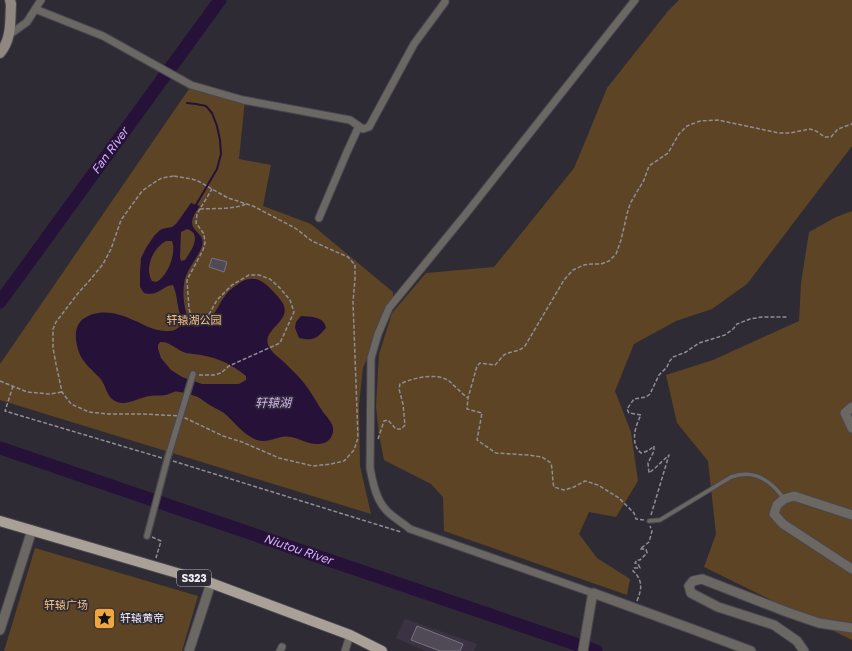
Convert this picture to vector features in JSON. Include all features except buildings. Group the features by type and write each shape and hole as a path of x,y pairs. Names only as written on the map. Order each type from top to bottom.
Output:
{"main road":[{"path":"0,53 5,47 9,34 10,0"},
{"name":"S323","path":"0,521 210,583 350,635 382,651"}],"street":[{"path":"9,34 27,22 41,0"},
{"path":"35,9 103,36 191,85 243,100 350,120 364,129 369,127 414,44 445,0"},
{"path":"635,0 465,215 389,308 378,334 371,358 370,468 379,499 387,511 410,529 593,593 751,651"},
{"path":"320,218 359,126"},
{"path":"147,536 167,460 194,374"},
{"path":"852,407 845,414 852,428"},
{"path":"852,516 794,496 784,499 777,505 774,514 783,524 852,569"},
{"path":"0,630 32,530"},
{"path":"804,651 797,641 774,625 718,608 691,593 689,586 693,581 702,579 819,623 852,628"},
{"path":"189,651 210,583"},
{"path":"584,651 593,593"},
{"path":"345,651 350,635"}],"lane":[{"path":"650,521 660,520 738,474 752,474 764,479 778,490 784,499"}],"path":[{"path":"650,521 636,519 634,513 618,498 598,485 585,481 564,490 554,487 552,480 552,463 542,457 496,453 477,440 482,412 467,409 468,398 477,366 480,363 495,365 506,354 521,349 524,346 564,280 573,270 584,265 601,264 609,261 616,254 631,202 644,180 649,166 664,157 679,134 687,126 700,121 718,120 780,133 810,130 816,131 825,137 831,137 838,130 852,124"},
{"path":"174,176 192,179 211,189 228,198 253,206 295,228 312,241 348,257 355,265 353,302 358,438 354,450 344,461 313,466 279,458 242,442 222,436 181,416 107,414 89,412 71,404 62,392 53,348 53,329 56,322 72,300 103,264 111,249 121,220 142,192 162,178 174,176"},
{"path":"194,374 214,375 221,373 228,366 280,343 294,312 290,300 280,288 270,279 259,274 249,275 232,285 217,300 207,318 201,321 196,321 192,318 189,309 187,280 203,250 205,243 204,234 196,223 197,214 211,189"},
{"path":"200,209 240,206 246,203"},
{"path":"634,608 641,589 641,583 633,571 634,568 640,568 638,564 635,563 637,560 643,558 647,553 646,549 640,549 642,546 646,545 650,539 652,528 649,525 669,455 649,473 648,463 654,452 654,446 651,450 646,452 640,453 637,450 635,444 636,426 640,415 629,413 627,408 634,399 646,398 650,394 659,376 673,357 686,352 699,343 726,335 736,324 741,322 756,318 788,317"},
{"path":"371,441 377,443 384,421 388,420 396,429 401,429 405,425 403,404 399,389 400,384 406,381 418,378 439,377 449,382 468,398"},
{"path":"0,381 28,392 50,394 62,392"},
{"path":"13,386 5,411 404,532 410,529"},
{"path":"147,536 161,541 153,566"}],"shaded area":[{"path":"405,619 477,644 474,651 425,651 396,638"}],"green space":[{"path":"679,0 852,0 852,146 747,284 712,309 676,321 634,344 615,391 631,432 638,481 616,517 589,512 579,534 597,558 630,579 627,595 444,531 443,497 431,484 384,460 379,435 376,406 379,354 392,313 426,273 494,267 574,168 607,88 668,11"},
{"name":"轩辕湖公园","path":"191,86 245,99 239,159 271,165 263,206 311,224 393,292 393,305 384,318 363,368 359,405 360,466 371,514 0,400 0,364"},
{"path":"852,211 852,640 704,567 716,534 708,461 677,423 666,375 713,360 799,321 801,283 809,232 836,217"},
{"name":"轩辕广场","path":"35,548 198,596 182,651 4,651"}],"water":[{"name":"轩辕湖","path":"191,203 200,206 192,221 195,230 201,236 202,246 184,281 184,303 188,318 196,327 207,322 229,291 247,279 258,280 267,285 279,298 284,307 284,314 270,333 267,340 269,347 295,372 304,383 330,422 333,428 333,433 330,439 326,442 315,444 287,436 266,441 257,440 243,432 224,413 200,398 178,392 146,397 125,403 117,402 111,398 104,384 88,367 80,355 76,338 76,330 81,321 86,317 103,312 118,314 151,328 163,331 172,331 179,327 181,318 173,285 153,294 144,293 140,287 141,258 146,248 159,231 172,227 176,224","holes":["187,229 192,231 195,239 185,260 181,261 181,232","166,241 172,241 173,252 170,264 164,276 156,282 152,281 150,276 149,264 154,253 161,244","160,342 163,342 170,344 186,353 220,360 241,372 246,376 246,380 239,384 202,384 182,377 171,370 161,358 158,345"]},
{"path":"301,316 320,319 325,324 326,328 320,335 314,338 299,338 295,328 296,322"}],"waterway":[{"name":"Fan River","path":"0,302 220,0"},
{"path":"187,103 206,106 212,113 220,140 221,154 217,169 196,205"},
{"name":"Niutou River","path":"0,448 596,651"}],"place":[{"name":"轩辕黄帝","path":"105,618"}]}
